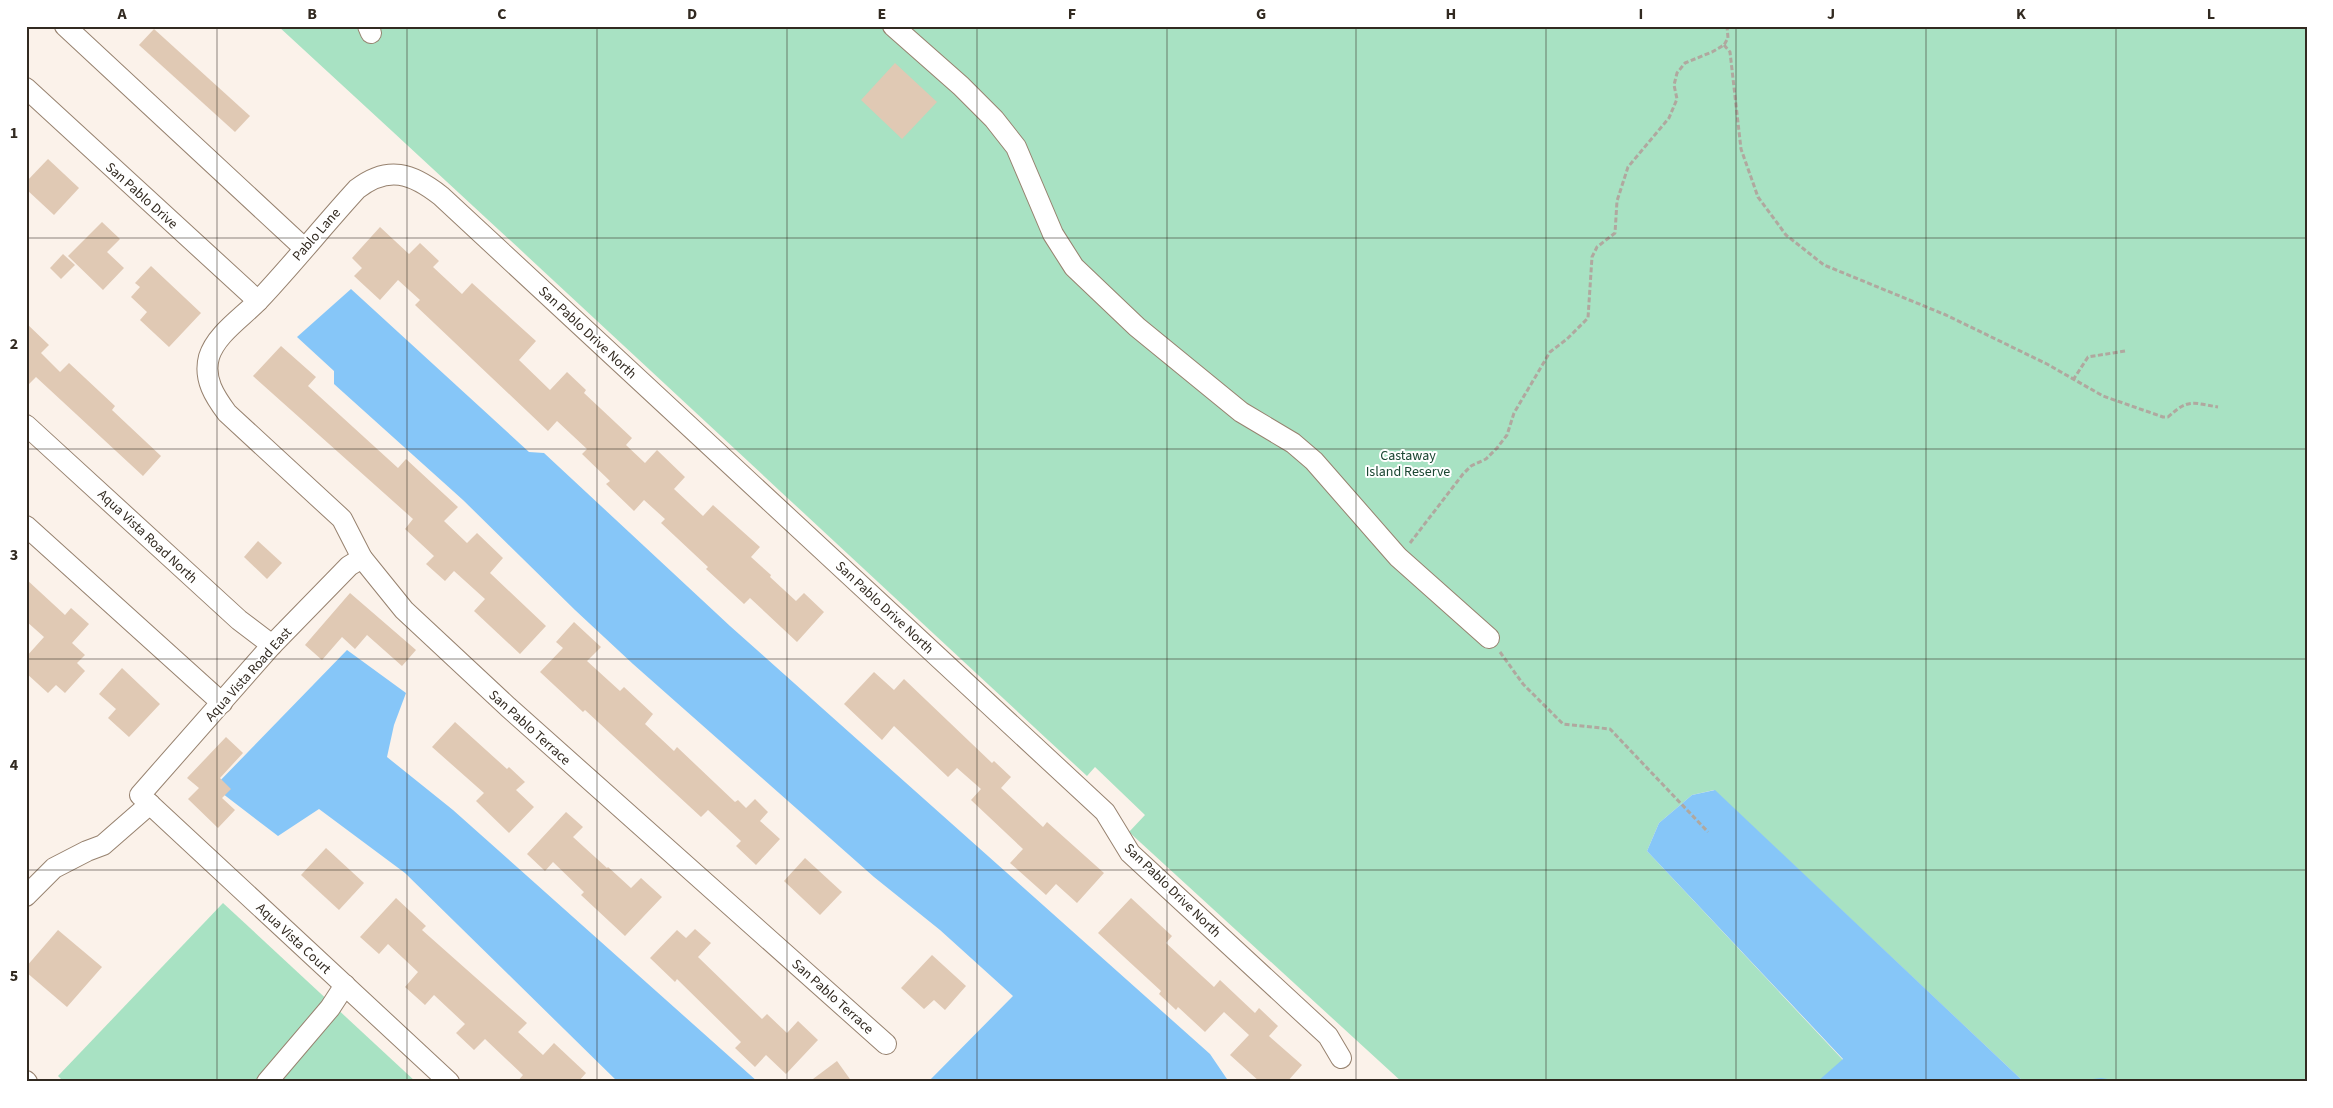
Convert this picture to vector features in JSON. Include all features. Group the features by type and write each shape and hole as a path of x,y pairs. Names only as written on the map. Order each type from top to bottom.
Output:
{"street":[{"path":"65,26 304,248"},
{"path":"893,26 961,86 994,119 1016,147 1053,234 1074,267 1137,327 1241,412 1293,443 1314,461 1398,557 1489,638"},
{"name":"San Pablo Drive","path":"26,88 258,301"},
{"name":"Pablo Lane","path":"209,381 209,357 215,346 237,320 258,301 357,189 372,178 388,174 408,176"},
{"name":"San Pablo Drive North","path":"408,176 423,182 441,196 1106,812 1130,853 1328,1036 1340,1058"},
{"name":"San Pablo Terrace","path":"209,381 213,394 227,413 342,519 362,558 404,610 508,707 886,1044"},
{"name":"Aqua Vista Road North","path":"26,424 239,620 272,645"},
{"path":"26,526 222,703"},
{"name":"Aqua Vista Road East","path":"26,896 54,868 103,845 145,799 222,703 272,645 349,566 362,558"},
{"name":"Aqua Vista Court","path":"145,799 448,1082"},
{"path":"267,1082 330,1008 345,985"}],"path":[{"path":"1424,528 1470,466 1486,459 1507,435 1514,413 1550,352 1567,339 1588,318 1592,257 1597,247 1615,233 1617,202 1628,167 1669,118 1677,99 1674,85 1677,74 1685,62 1712,52 1724,45 1728,38 1727,26"},
{"path":"1724,45 1730,52 1741,149 1758,197 1786,235 1824,264 1946,315 2103,396 2163,417 2168,417 2180,406 2189,402 2218,407"},
{"path":"2073,380 2088,357 2125,351"},
{"path":"1489,638 1523,684 1564,724 1610,728 1708,832"}],"green space":[{"name":"Castaway Island Reserve","path":"278,26 2307,26 2307,1082 2024,1082 1714,790 1692,795 1659,823 1647,851 1843,1060 1822,1080 1817,1082 1402,1082 1129,832 1145,815 1095,767 1087,776"},
{"path":"223,903 416,1082 64,1082 58,1076"}],"water":[{"path":"351,289 529,452 544,453 730,626 1210,1054 1229,1082 928,1082 1013,996 940,930 874,877 633,664 463,500 334,384 334,371 297,337"},
{"path":"347,650 406,693 394,725 387,757 453,810 758,1082 618,1082 405,873 319,809 278,836 214,787"},
{"path":"1715,790 2024,1082 1817,1082 1843,1059 1647,851 1659,823 1692,795"},
{"path":"2101,1078 2128,1082 2069,1082"}],"building":[{"path":"154,29 250,116 235,132 139,45"},
{"path":"895,63 937,102 902,139 861,100"},
{"path":"48,159 79,188 54,215 26,189 26,182"},
{"path":"102,222 120,239 107,252 124,268 103,290 68,256"},
{"path":"380,227 409,254 420,243 439,261 433,267 462,294 472,283 536,341 519,360 550,390 567,372 586,390 584,393 632,438 626,445 645,463 657,450 685,477 674,489 703,516 713,505 760,547 751,557 771,575 770,577 796,601 804,593 824,612 797,642 750,598 744,604 706,569 708,567 661,523 665,519 644,500 634,511 606,484 610,481 582,454 587,449 557,421 548,431 415,305 420,300 398,280 380,300 354,276 362,268 352,258"},
{"path":"63,254 75,265 61,279 50,268"},
{"path":"151,266 201,313 169,347 140,320 147,312 131,297 140,287 135,283"},
{"path":"26,323 49,345 41,353 60,372 69,363 115,406 112,410 161,456 143,476 36,377 26,387"},
{"path":"281,346 316,377 308,386 398,468 406,459 458,507 444,521 467,543 477,533 503,558 490,573 546,626 520,654 474,611 485,599 454,571 445,581 426,564 434,556 405,529 413,519 253,376"},
{"path":"258,541 282,563 267,579 244,557"},
{"path":"26,579 65,615 71,608 89,624 72,643 85,655 77,663 85,671 65,693 56,685 48,693 26,673 26,657 44,637 26,621"},
{"path":"350,593 416,650 402,666 367,635 355,649 342,637 322,660 305,645"},
{"path":"574,622 601,647 587,661 620,691 624,687 653,714 645,724 674,751 677,747 735,802 738,800 746,808 755,799 768,812 760,821 780,839 756,865 736,846 741,841 708,810 701,817 585,710 583,712 540,672 563,648 556,642"},
{"path":"122,668 160,704 129,737 108,718 116,709 99,694"},
{"path":"874,672 894,690 904,679 992,763 994,761 1011,777 1001,788 1043,827 1047,822 1104,873 1077,903 1056,884 1046,895 1010,863 1023,849 971,800 981,789 957,768 948,777 894,726 882,740 844,704"},
{"path":"455,722 507,769 509,767 525,782 516,790 534,807 509,833 476,801 484,793 432,747"},
{"path":"226,737 243,753 220,778 231,789 222,798 235,810 218,828 188,799 199,788 187,778"},
{"path":"566,812 583,827 573,837 607,868 631,888 641,878 662,897 625,936 581,895 584,892 553,862 545,871 527,854"},
{"path":"326,848 364,883 339,910 301,875"},
{"path":"805,858 842,892 820,915 784,881"},
{"path":"396,898 426,926 422,930 527,1023 518,1032 543,1055 554,1043 586,1073 578,1082 517,1082 523,1075 485,1039 474,1050 456,1033 465,1024 434,995 425,1005 405,987 418,972 388,944 379,954 360,937"},
{"path":"1131,898 1172,936 1166,943 1214,987 1220,980 1255,1013 1259,1008 1278,1026 1269,1036 1302,1065 1287,1082 1260,1082 1230,1055 1249,1035 1224,1012 1205,1032 1178,1007 1176,1010 1159,994 1161,991 1098,933"},
{"path":"695,929 711,943 698,957 762,1019 767,1014 787,1033 798,1021 818,1040 786,1074 766,1055 755,1067 735,1048 741,1042 677,979 675,982 650,958 677,930 686,938"},
{"path":"58,930 102,967 67,1007 26,972 26,967"},
{"path":"932,955 966,986 945,1010 934,1000 924,1009 901,988"},
{"path":"837,1061 852,1082 809,1082"}]}
